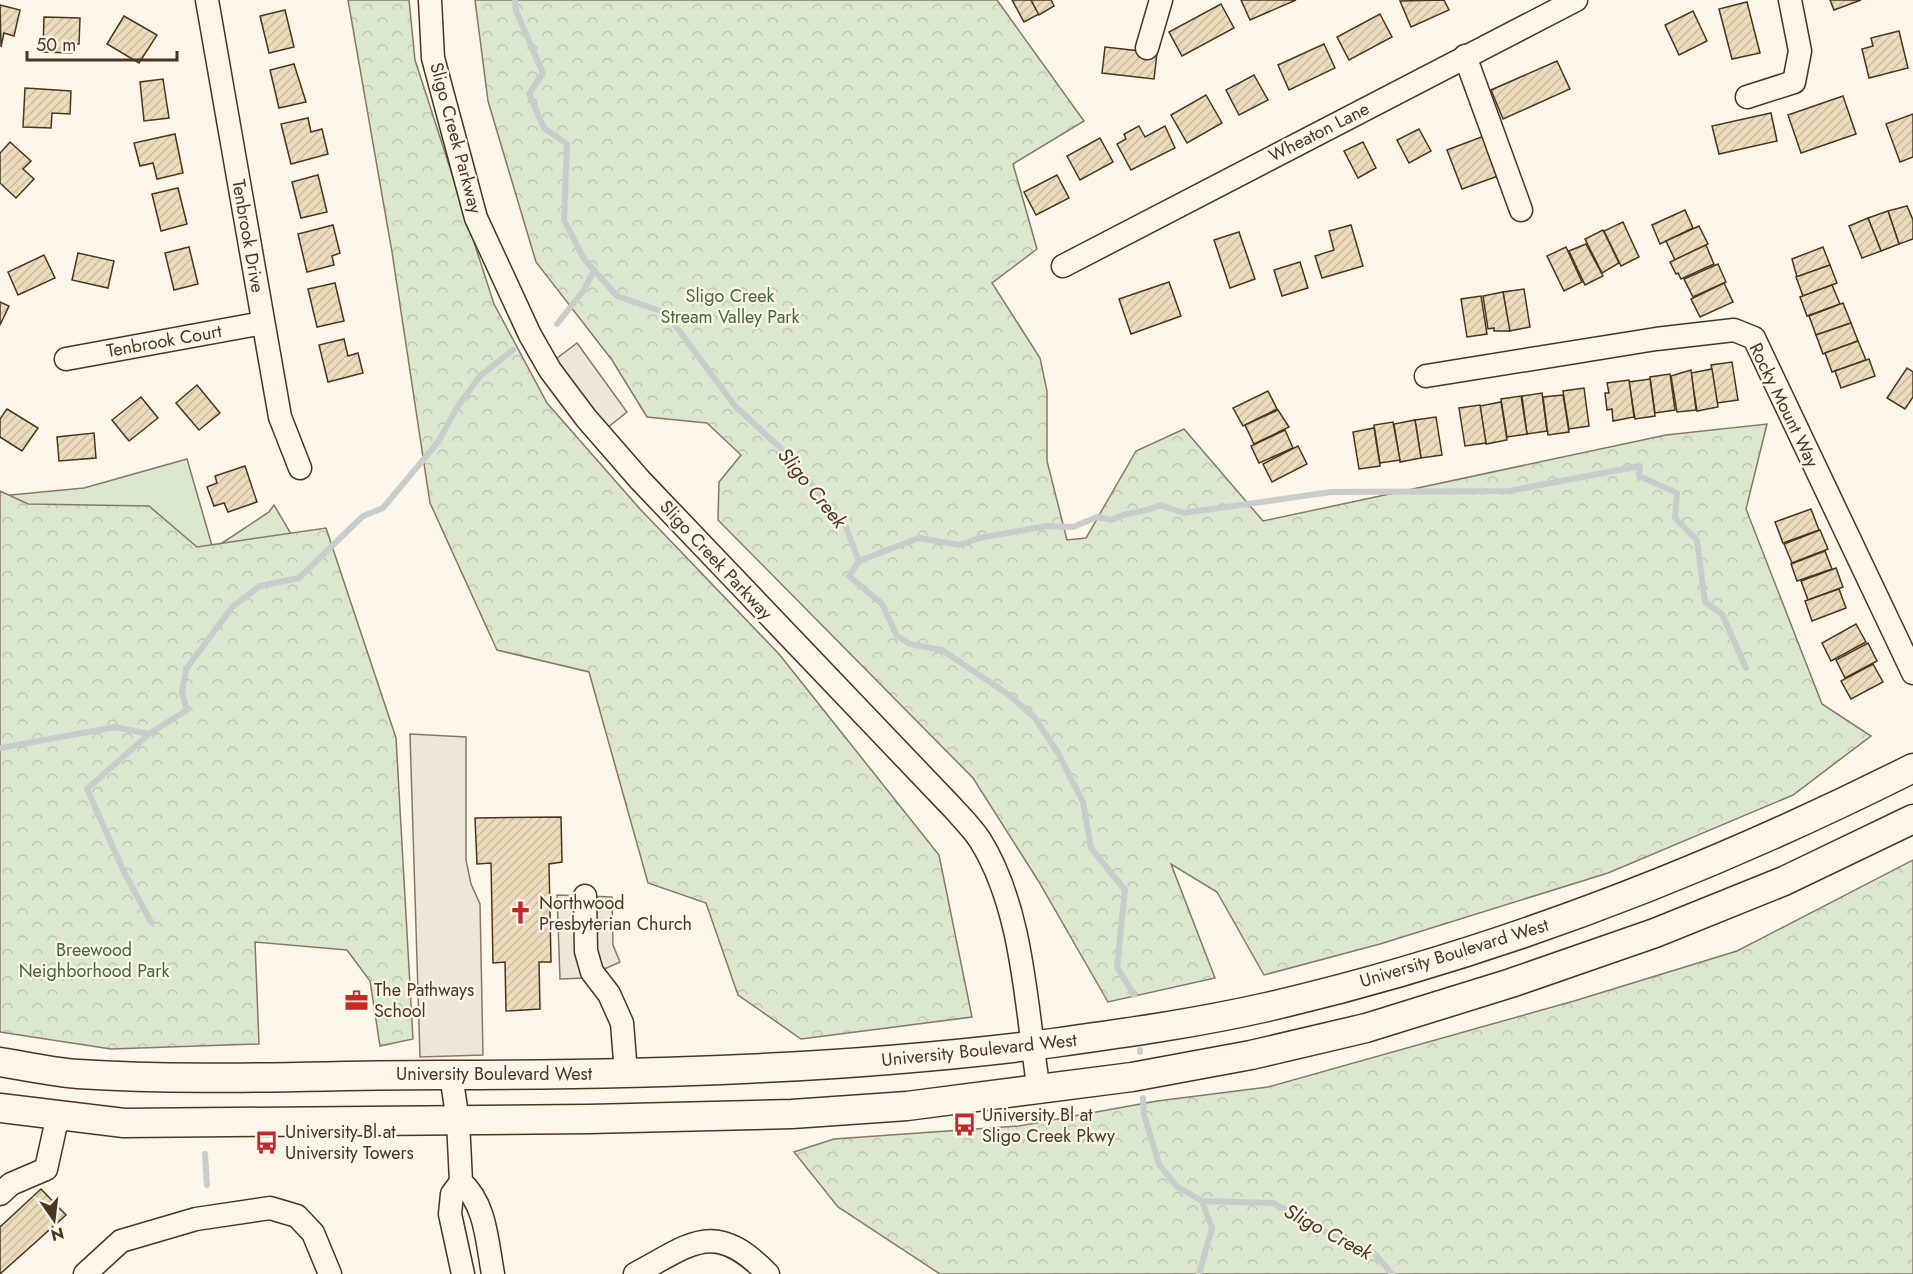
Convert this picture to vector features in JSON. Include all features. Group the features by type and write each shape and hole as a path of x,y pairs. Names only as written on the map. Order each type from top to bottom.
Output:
{"main road":[{"name":"University Boulevard West","path":"0,1062 73,1073 224,1079 711,1072 834,1065 1144,1031 1267,1007 1394,973 1528,931 1649,889 1744,849 1913,768"},
{"path":"0,1108 124,1123 458,1121 792,1114 907,1106 1132,1077 1251,1055 1388,1021 1655,933 1784,880 1913,819"}],"street":[{"name":"Tenbrook Drive","path":"207,0 280,417 300,468"},
{"name":"Sligo Creek Parkway","path":"430,0 434,58 470,198 476,218 530,335 550,370 574,403 640,480 980,839 1002,884 1017,941 1039,1090"},
{"path":"1147,48 1161,0"},
{"name":"Wheaton Lane","path":"1063,266 1576,0"},
{"path":"1747,97 1794,82 1800,51 1790,0"},
{"path":"1465,56 1521,210"},
{"name":"Tenbrook Court","path":"66,358 263,323"},
{"name":"Rocky Mount Way","path":"1426,376 1656,339 1734,330 1754,338 1913,673"},
{"path":"585,896 586,951 592,972 609,994 622,1023 626,1073"},
{"path":"451,1075 458,1121 461,1182 452,1194 450,1214 463,1274"},
{"path":"0,1194 11,1184 46,1169 57,1115"},
{"path":"461,1182 473,1192 483,1218 493,1274"},
{"path":"85,1274 110,1266 121,1241 196,1220 270,1208 297,1216 310,1230 330,1274"},
{"path":"634,1274 703,1240 722,1241 747,1253 768,1274"}],"green space":[{"path":"348,0 409,0 415,60 494,304 547,403 640,509 779,654 939,855 972,1017 801,1039 738,995 706,903 648,883 589,672 497,650 430,503 392,252"},
{"name":"Sligo Creek Stream Valley Park","path":"475,0 997,0 1084,121 1013,164 1037,249 992,283 1040,358 1047,391 1047,461 1067,540 1086,538 1136,451 1184,429 1263,521 1666,435 1767,424 1746,509 1822,704 1871,736 1793,795 1608,873 1380,944 1264,975 1217,892 1171,864 1215,978 1108,1002 1039,882 973,778 718,520 719,482 741,455 707,423 647,417 612,360 536,262 488,101"},
{"path":"187,459 213,549 269,512 274,505 297,544 135,607 0,496 84,488"},
{"name":"Breewood Neighborhood Park","path":"0,491 28,504 149,506 197,547 326,528 396,738 413,1039 380,1046 370,981 347,950 255,942 259,1044 111,1049 0,1032"},
{"path":"1913,860 1913,1274 940,1274 838,1207 794,1152 834,1139 1019,1126 1157,1101 1268,1087 1574,1001 1737,951"}],"shaded area":[{"path":"577,343 627,412 607,428 556,359"},
{"path":"410,734 466,737 466,860 471,884 480,904 483,1055 420,1057"},
{"path":"557,895 612,897 613,945 620,962 584,978 560,979"}],"building":[{"path":"1012,0 1031,0 1039,14 1024,22"},
{"path":"1031,0 1051,0 1054,6 1039,15"},
{"path":"1241,0 1296,0 1250,20"},
{"path":"1444,0 1449,10 1411,27 1400,1"},
{"path":"1830,0 1861,0 1834,10"},
{"path":"1747,2 1760,53 1732,59 1719,9"},
{"path":"1221,4 1234,28 1182,56 1169,32"},
{"path":"0,5 20,10 14,36 4,33 1,47"},
{"path":"285,10 294,47 269,53 260,16"},
{"path":"1693,11 1707,41 1679,55 1665,25"},
{"path":"1380,14 1392,37 1349,60 1337,37"},
{"path":"124,16 157,35 139,63 107,44"},
{"path":"44,17 80,18 79,44 73,44 72,53 43,52"},
{"path":"1899,31 1908,68 1869,78 1862,49 1873,46 1871,38"},
{"path":"1324,44 1335,68 1289,90 1278,65"},
{"path":"1105,47 1157,53 1154,79 1102,73"},
{"path":"1557,61 1570,89 1503,119 1491,90"},
{"path":"294,64 306,102 279,108 270,70"},
{"path":"1254,75 1268,100 1239,115 1226,90"},
{"path":"163,79 169,118 144,121 140,82"},
{"path":"25,88 71,91 70,114 52,113 51,128 23,127"},
{"path":"1206,95 1222,123 1187,143 1171,115"},
{"path":"1843,96 1856,134 1801,153 1788,115"},
{"path":"1771,113 1777,141 1719,154 1712,126"},
{"path":"1913,114 1913,157 1900,162 1886,124"},
{"path":"308,118 311,132 322,129 328,154 291,164 281,124"},
{"path":"1139,126 1145,137 1165,126 1175,148 1131,170 1117,144 1126,139 1124,134"},
{"path":"1419,129 1431,151 1409,163 1397,140"},
{"path":"175,134 183,173 157,179 153,163 140,166 134,143"},
{"path":"1484,136 1498,176 1462,189 1447,150"},
{"path":"1100,138 1113,162 1080,180 1067,156"},
{"path":"10,142 31,161 23,169 34,179 16,198 0,183 0,153"},
{"path":"1363,142 1376,168 1358,178 1344,151"},
{"path":"318,175 327,212 301,218 292,182"},
{"path":"1057,175 1069,198 1036,215 1024,192"},
{"path":"178,188 187,224 161,231 152,194"},
{"path":"1907,206 1913,220 1913,239 1899,244 1888,211"},
{"path":"1685,210 1693,228 1660,244 1652,225"},
{"path":"1888,211 1899,244 1881,251 1868,218"},
{"path":"1868,218 1881,251 1862,258 1849,226"},
{"path":"1623,222 1639,257 1621,266 1604,231"},
{"path":"333,225 340,253 332,256 334,265 307,272 298,234"},
{"path":"1351,225 1363,266 1322,278 1315,256 1334,250 1329,231"},
{"path":"1699,226 1708,244 1675,260 1666,241"},
{"path":"1603,230 1619,263 1602,273 1585,239"},
{"path":"1239,232 1255,279 1230,288 1214,240"},
{"path":"1586,244 1603,276 1585,285 1569,251"},
{"path":"1706,245 1714,264 1681,279 1670,262"},
{"path":"189,247 198,284 174,290 165,253"},
{"path":"1566,247 1582,282 1564,291 1547,256"},
{"path":"1823,247 1830,265 1797,277 1792,259"},
{"path":"78,253 114,261 108,288 72,280"},
{"path":"44,255 55,278 18,295 8,272"},
{"path":"1300,262 1308,288 1282,296 1274,270"},
{"path":"1718,264 1726,282 1693,297 1684,279"},
{"path":"1830,265 1837,283 1803,296 1796,277"},
{"path":"1169,282 1181,316 1131,334 1119,299"},
{"path":"335,283 344,321 317,327 308,289"},
{"path":"1724,283 1733,302 1700,317 1691,299"},
{"path":"1832,285 1840,304 1807,316 1800,297"},
{"path":"1524,289 1530,327 1509,331 1503,292"},
{"path":"1503,292 1510,331 1494,331 1494,328 1488,329 1483,296"},
{"path":"1481,296 1487,334 1467,337 1461,299"},
{"path":"0,302 9,306 0,325"},
{"path":"1843,303 1851,323 1816,335 1809,316"},
{"path":"1851,323 1858,341 1823,354 1816,335"},
{"path":"344,339 348,356 358,353 363,373 328,382 319,345"},
{"path":"1858,341 1866,360 1832,372 1825,353"},
{"path":"1869,359 1875,376 1841,388 1835,371"},
{"path":"1732,362 1738,400 1717,403 1711,365"},
{"path":"1907,368 1913,372 1913,397 1905,409 1887,398"},
{"path":"1712,369 1718,407 1697,411 1691,373"},
{"path":"1691,370 1696,410 1677,412 1671,376"},
{"path":"1670,374 1675,410 1655,413 1650,377"},
{"path":"1650,379 1655,416 1635,419 1629,382"},
{"path":"1629,380 1634,417 1613,421 1612,409 1607,410 1605,393 1609,393 1607,383"},
{"path":"197,385 220,413 199,430 176,403"},
{"path":"1584,388 1589,426 1569,429 1563,391"},
{"path":"1268,391 1277,409 1243,426 1233,408"},
{"path":"1542,393 1547,431 1527,434 1522,396"},
{"path":"1563,395 1569,432 1548,435 1543,397"},
{"path":"1521,396 1527,434 1507,437 1501,399"},
{"path":"141,397 158,418 129,441 112,420"},
{"path":"1501,402 1507,440 1486,444 1480,406"},
{"path":"1480,405 1486,443 1465,446 1459,408"},
{"path":"7,409 38,428 22,451 0,437 0,419"},
{"path":"1278,410 1289,427 1254,444 1245,425"},
{"path":"1436,417 1442,455 1421,458 1415,420"},
{"path":"1415,420 1421,458 1400,462 1394,424"},
{"path":"1393,422 1400,460 1380,463 1374,425"},
{"path":"1374,428 1380,466 1359,469 1353,432"},
{"path":"1285,430 1293,448 1259,463 1251,446"},
{"path":"94,433 96,458 59,461 57,437"},
{"path":"1298,446 1307,464 1272,482 1263,464"},
{"path":"245,466 257,502 228,512 224,503 214,506 207,487 217,483 215,476"},
{"path":"1811,509 1819,530 1783,543 1775,522"},
{"path":"1820,530 1828,549 1792,563 1784,544"},
{"path":"1825,551 1832,569 1797,581 1791,564"},
{"path":"1836,568 1843,587 1808,600 1801,581"},
{"path":"1839,589 1846,608 1812,621 1805,601"},
{"path":"1856,624 1866,642 1831,661 1822,643"},
{"path":"1868,643 1877,661 1845,678 1836,660"},
{"path":"1873,664 1883,682 1851,699 1841,681"},
{"name":"Northwood Presbyterian Church","path":"561,817 562,862 549,864 551,962 539,962 540,1009 506,1011 505,962 493,963 491,863 477,864 475,818"},
{"path":"41,1189 66,1215 0,1274 0,1227"}],"waterway":[{"name":"Sligo Creek","path":"515,0 516,11 543,73 529,94 544,128 567,144 564,220 584,259 617,296 666,313 735,406 788,455 846,527 859,561 849,576 882,604 897,636 910,644 942,650 1009,695 1035,718 1058,753 1083,802 1091,848 1125,890 1117,967 1134,995"},
{"path":"557,324 584,290 594,270"},
{"path":"151,922 124,872 87,789 149,734 187,710 182,693 186,669 233,606 260,586 299,578 363,516 383,508 438,442 458,406 480,376 513,350"},
{"path":"859,561 919,538 960,545 979,538 1047,526 1073,527 1097,517 1112,520 1160,505 1184,513 1331,492 1509,491 1640,466 1639,476 1677,493 1675,518 1697,540 1705,602 1722,614 1746,668"},
{"path":"0,748 115,727 149,734"},
{"name":"Sligo Creek","path":"1143,1098 1144,1115 1159,1164 1176,1186 1202,1201 1273,1203 1342,1241 1373,1252 1392,1274"},
{"path":"205,1154 207,1185"},
{"path":"1199,1274 1212,1228 1202,1201"}],"place":[{"name":"Northwood Presbyterian Church","path":"521,913"},
{"name":"The Pathways School","path":"356,1000"},
{"name":"University Bl at Sligo Creek Pkwy","path":"964,1125"},
{"name":"University Bl at University Towers","path":"267,1142"}]}
